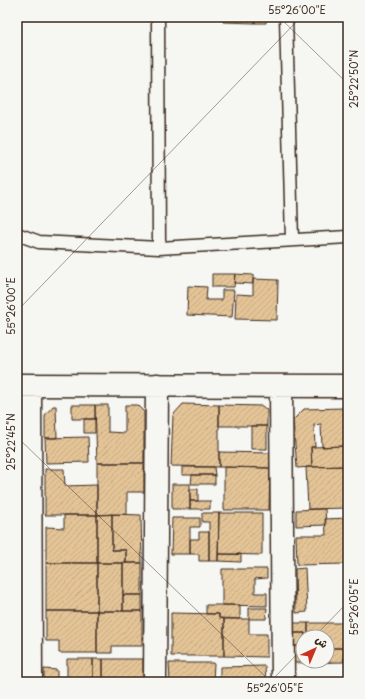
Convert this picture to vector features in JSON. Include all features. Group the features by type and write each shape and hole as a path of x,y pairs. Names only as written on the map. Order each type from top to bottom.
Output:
{"street":[{"path":"155,682 157,385"},
{"path":"31,682 24,386 348,386"},
{"path":"281,386 283,682"}],"lane":[{"path":"158,17 159,248"},
{"path":"286,17 292,240"},
{"path":"17,234 39,242 159,248 348,237"}],"building":[{"path":"224,17 255,17 255,23 223,22"},
{"path":"255,17 266,17 266,23 255,23"},
{"path":"212,274 235,274 234,287 212,287"},
{"path":"235,274 253,275 253,284 234,283"},
{"path":"253,279 278,280 277,320 235,319 236,294 253,295"},
{"path":"188,286 207,287 206,300 222,300 222,290 234,290 232,317 187,315"},
{"path":"183,404 219,405 219,467 171,466 173,415"},
{"path":"72,405 95,405 95,419 72,419"},
{"path":"95,405 108,405 108,432 125,433 125,405 137,405 144,412 144,463 97,463"},
{"path":"219,405 262,406 267,410 267,426 219,426"},
{"path":"53,406 56,406 57,438 45,438 45,415"},
{"path":"344,408 348,408 348,446 346,446"},
{"path":"344,408 346,446 322,447 321,424 314,425 315,447 311,447 312,467 297,468 293,420 304,409"},
{"path":"17,413 21,417 20,462 17,461"},
{"path":"84,419 95,419 95,433 84,433"},
{"path":"251,426 267,426 267,449 251,449"},
{"path":"88,437 89,462 46,463 45,438"},
{"path":"346,446 348,446 348,466 346,466"},
{"path":"346,446 346,466 312,467 311,447"},
{"path":"219,452 270,453 270,468 219,467"},
{"path":"97,463 144,463 144,492 127,492 127,514 97,515"},
{"path":"346,466 348,466 348,518 347,518"},
{"path":"346,466 347,508 308,509 306,467"},
{"path":"182,467 214,467 215,475 182,475"},
{"path":"224,467 270,468 269,510 224,510"},
{"path":"45,469 64,469 65,486 97,485 97,515 45,515"},
{"path":"192,475 215,475 215,484 191,484"},
{"path":"172,484 190,484 190,509 172,509"},
{"path":"190,489 198,489 198,501 190,501"},
{"path":"190,501 210,501 210,509 190,509"},
{"path":"325,509 326,525 296,526 296,510"},
{"path":"202,513 219,513 218,561 209,561 209,522 202,522"},
{"path":"219,513 262,513 262,555 218,554"},
{"path":"112,514 141,515 142,563 126,563 126,550 112,550"},
{"path":"112,514 112,550 126,550 126,563 97,563 97,515"},
{"path":"64,515 97,515 97,563 46,563 46,527 64,528"},
{"path":"172,518 200,518 200,527 190,527 190,554 171,554"},
{"path":"347,518 348,564 297,565 296,535 326,535 325,519"},
{"path":"199,532 209,532 209,561 199,561 199,554 190,554 190,539 199,539"},
{"path":"17,540 19,540 19,557 17,557"},
{"path":"218,554 241,554 241,562 218,561"},
{"path":"18,560 19,604 17,604"},
{"path":"46,563 97,563 97,611 46,611"},
{"path":"97,563 123,563 123,611 97,611"},
{"path":"123,563 142,563 142,595 123,595"},
{"path":"305,568 307,612 296,613 295,569"},
{"path":"222,569 267,569 267,578 255,579 255,593 267,593 267,606 222,605"},
{"path":"123,595 142,595 142,611 123,611"},
{"path":"17,604 19,604 18,646 17,646"},
{"path":"206,605 240,605 240,619 219,618 219,614 206,614"},
{"path":"249,608 267,608 266,619 249,619"},
{"path":"46,611 97,611 97,653 59,653 59,641 46,641"},
{"path":"97,611 142,611 142,646 112,646 112,653 97,653"},
{"path":"171,613 219,614 219,618 224,619 224,656 171,656"},
{"path":"343,615 348,615 348,627 343,627"},
{"path":"224,619 249,619 249,634 267,634 267,657 224,656"},
{"path":"293,623 308,623 308,629 295,629 295,633 293,633"},
{"path":"308,623 343,623 344,648 335,648 335,629 308,629"},
{"path":"293,633 295,633 295,646 293,646"},
{"path":"343,638 348,638 348,662 344,662"},
{"path":"293,646 295,646 295,663 294,663"},
{"path":"335,648 344,648 344,662 335,662"},
{"path":"67,659 93,659 93,682 67,682"},
{"path":"93,659 103,659 103,682 93,682"},
{"path":"103,659 143,659 143,682 103,682"},
{"path":"169,663 214,663 213,682 170,682"},
{"path":"265,666 266,682 220,682 220,667"},
{"path":"346,667 348,667 348,682 346,682"},
{"path":"44,669 57,670 57,682 44,682"}]}
